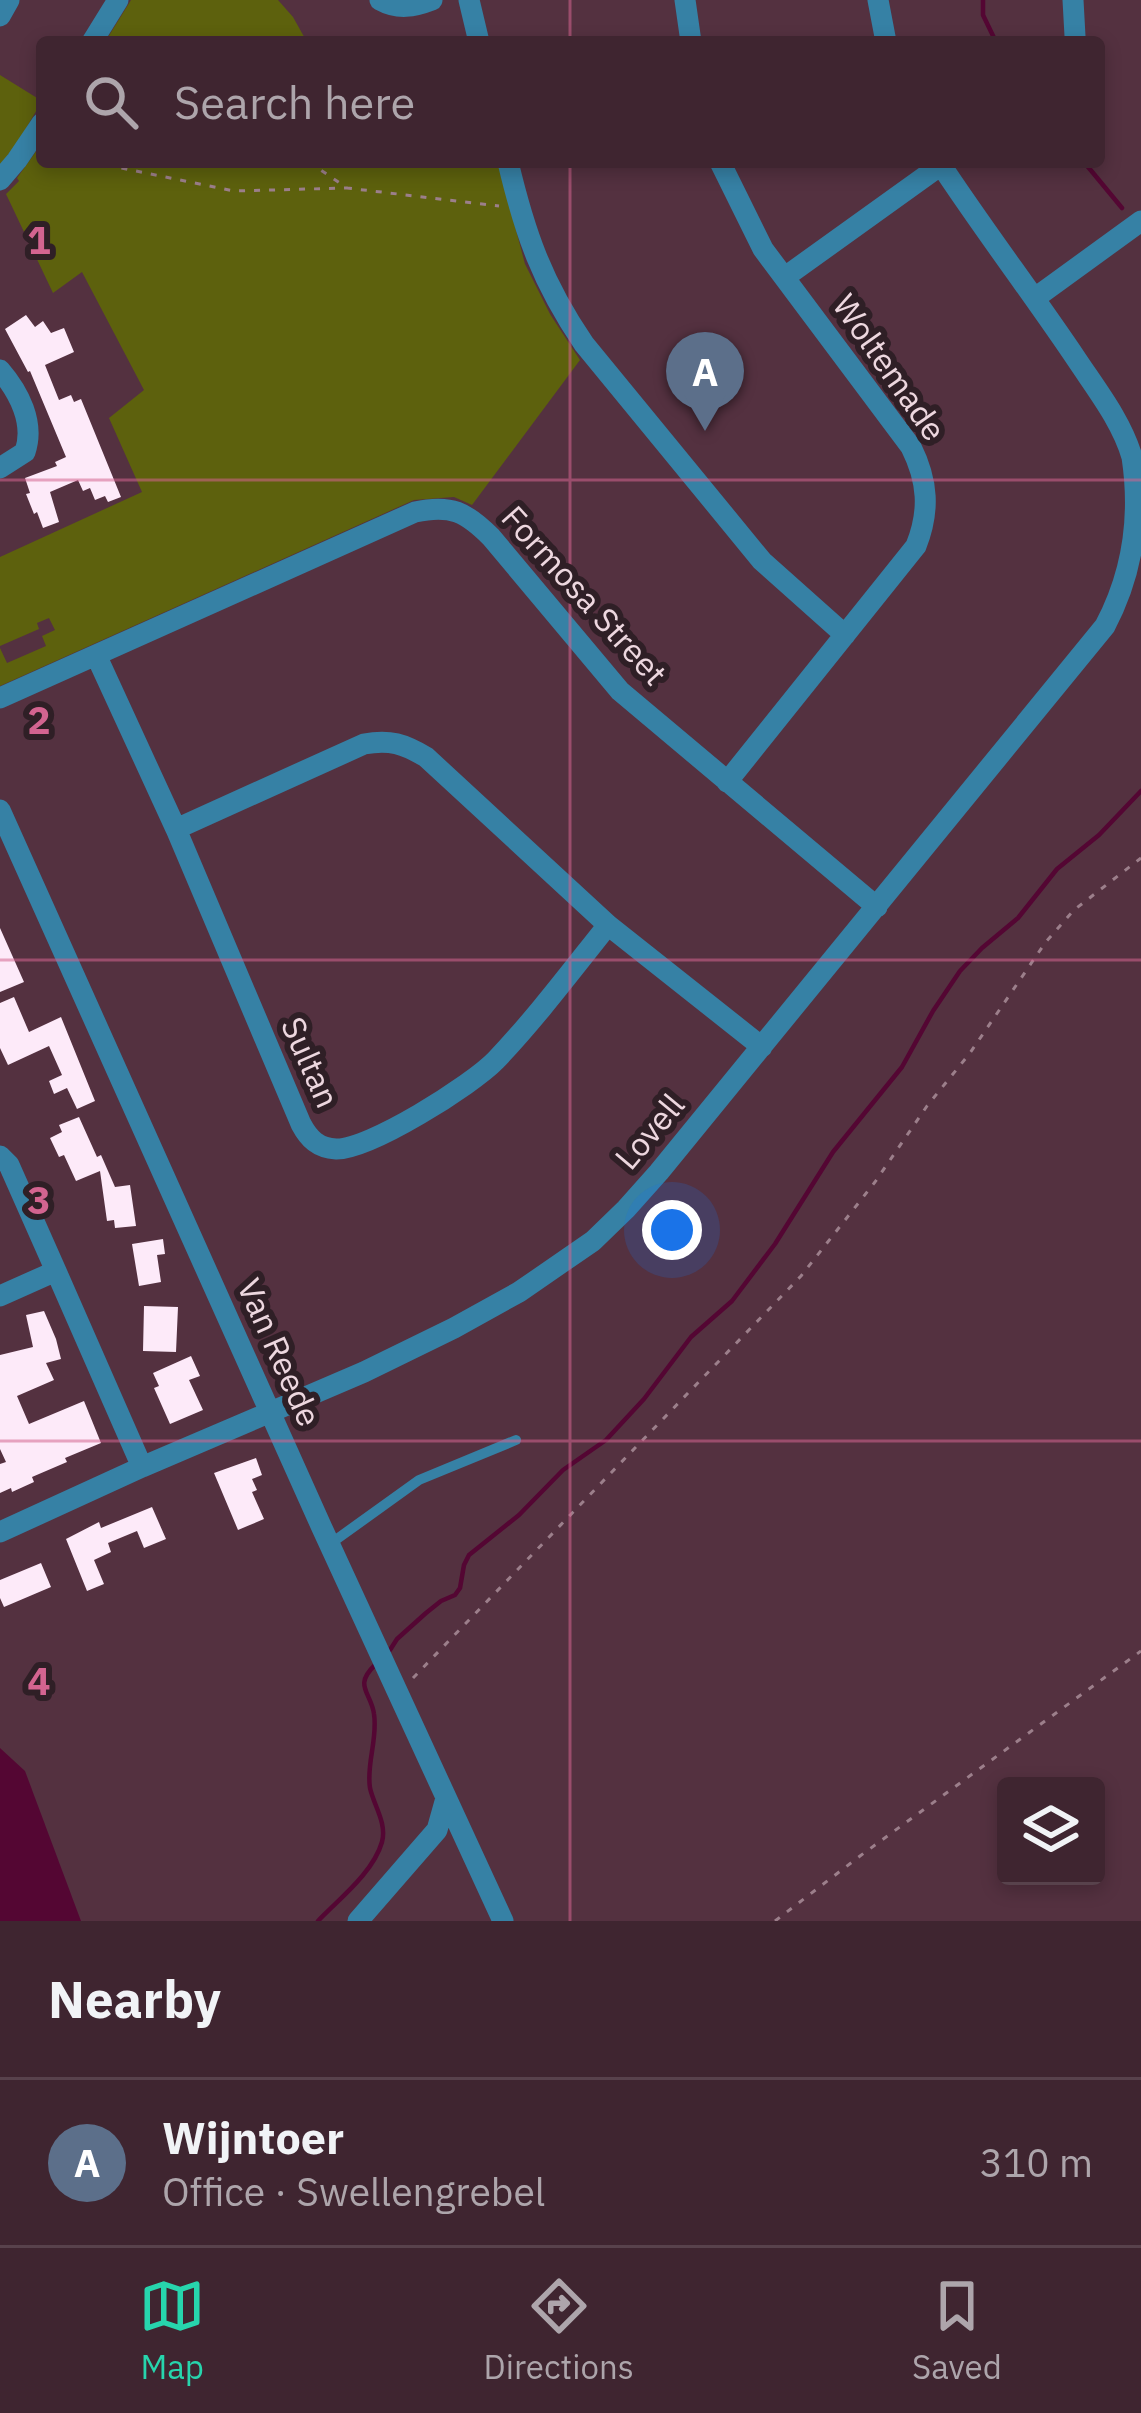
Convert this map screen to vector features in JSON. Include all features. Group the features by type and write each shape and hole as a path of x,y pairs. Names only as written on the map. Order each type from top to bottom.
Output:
{"street":[{"path":"0,16 9,0"},
{"path":"96,36 118,0"},
{"path":"380,0 393,7 432,0"},
{"path":"469,0 478,36"},
{"path":"686,0 690,36"},
{"path":"878,0 885,36"},
{"path":"1073,0 1075,36"},
{"path":"0,180 36,132"},
{"path":"509,168 542,276 584,344 742,539 780,580 845,634"},
{"name":"Woltemade","path":"723,168 763,249 911,447 924,478 925,524 916,546 727,782"},
{"path":"785,277 935,168"},
{"name":"Lovell","path":"0,1532 454,1328 519,1292 593,1241 648,1185 1105,626 1132,567 1139,529 1137,459 1035,298 943,168"},
{"path":"1035,298 1141,221"},
{"path":"0,370 17,392 29,434 26,452 0,468"},
{"name":"Formosa Street","path":"0,698 416,512 436,507 456,511 473,518 491,537 620,691 877,907"},
{"name":"Sultan","path":"96,655 176,829 301,1124 314,1142 346,1148 364,1142 476,1079 608,925"},
{"path":"176,829 364,745 392,741 406,746 426,757 608,925 762,1047"},
{"name":"Van Reede","path":"0,809 503,1921"},
{"path":"0,1156 9,1165 142,1467"},
{"path":"0,1296 56,1271"},
{"path":"358,1921 436,1831 446,1798"}],"lane":[{"path":"330,1544 419,1480 516,1440"}],"path":[{"path":"122,168 234,190 347,188 519,209"},
{"path":"318,168 347,188"},
{"path":"395,1686 411,1680 801,1276 970,1053 1045,943 1074,910 1141,859"},
{"path":"775,1921 1141,1651"}],"shaded area":[{"path":"131,0 278,0 304,36 109,36"},
{"path":"0,75 36,97 36,111 0,165"},
{"path":"36,151 36,168 500,168 525,264 580,360 472,505 454,497 414,500 0,686 0,648 7,663 46,646 42,636 55,630 49,618 37,623 39,629 0,646 0,557 142,492 109,418 144,390 82,272 53,293 6,194"},
{"path":"0,1748 25,1771 81,1921 0,1921"}],"building":[{"path":"26,315 35,327 43,321 51,333 64,328 74,352 45,365 59,400 71,395 74,402 81,399 121,497 95,500 90,488 83,491 78,480 50,492 59,522 43,528 26,494 30,493 25,478 57,466 55,462 66,457 30,371 5,329"},
{"path":"0,928 24,982 0,992"},
{"path":"14,997 29,1032 61,1017 95,1101 77,1109 67,1088 54,1094 49,1081 62,1075 49,1046 8,1065 0,1048 0,1003"},
{"path":"79,1117 115,1187 130,1185 136,1226 115,1228 114,1220 107,1221 100,1171 76,1181 64,1155 59,1157 50,1138 62,1132 59,1125"},
{"path":"163,1239 165,1254 157,1255 161,1282 139,1286 132,1244"},
{"path":"144,1306 178,1307 176,1352 143,1351"},
{"path":"44,1311 61,1359 46,1363 54,1380 17,1396 29,1424 84,1401 101,1443 32,1477 34,1482 0,1493 0,1464 6,1462 0,1449 0,1355 33,1347 26,1315"},
{"path":"191,1356 200,1376 189,1380 203,1410 170,1424 154,1388 159,1386 153,1373"},
{"path":"256,1458 262,1475 252,1479 257,1490 252,1492 264,1519 238,1530 214,1473"},
{"path":"152,1507 166,1539 144,1548 137,1531 108,1543 111,1552 94,1560 104,1584 87,1591 66,1539 99,1522 101,1528"},
{"path":"41,1563 51,1587 4,1607 0,1580"}],"waterway":[{"path":"983,0 983,15 993,36"},
{"path":"1089,168 1122,208"},
{"path":"390,1650 426,1613 455,1595 469,1555 519,1515 563,1470 606,1440 691,1337 732,1301 775,1244 833,1152 902,1067 960,971 1018,918 1057,869 1099,835 1141,791"},
{"path":"318,1921 363,1875 382,1842 369,1779 374,1714 364,1684 375,1665"}],"place":[{"name":"Wijntoer","path":"705,431"}]}
